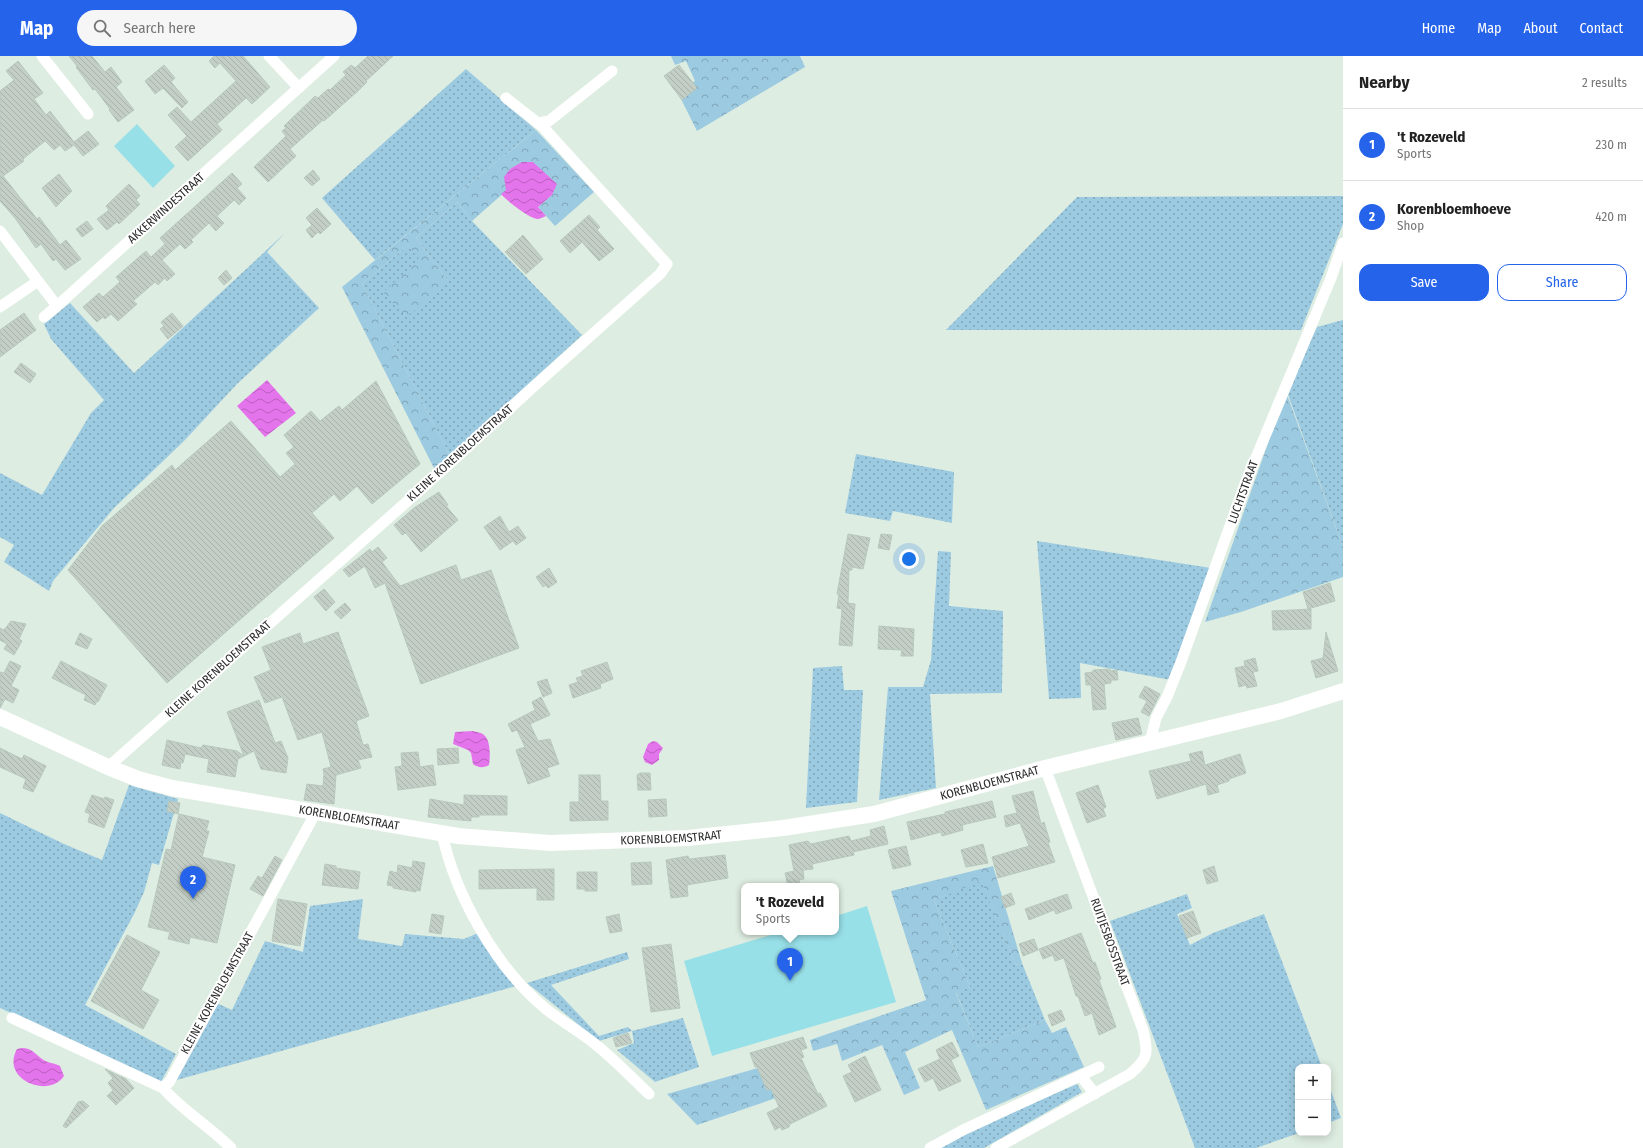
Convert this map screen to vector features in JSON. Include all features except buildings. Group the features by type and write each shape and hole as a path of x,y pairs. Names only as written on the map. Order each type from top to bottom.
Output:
{"street":[{"path":"42,56 88,114"},
{"path":"268,56 299,88"},
{"name":"AKKERWINDESTRAAT","path":"44,317 334,56"},
{"path":"506,98 539,123 549,121 612,71"},
{"name":"KLEINE KORENBLOEMSTRAAT","path":"108,767 447,466 537,383 660,274 667,264 539,123"},
{"path":"0,231 57,306"},
{"name":"LUCHTSTRAAT","path":"1150,742 1156,718 1167,697 1181,662 1245,484 1331,278 1343,243"},
{"path":"0,307 38,281"},
{"name":"KORENBLOEMSTRAAT","path":"0,717 108,767 138,779 172,788 442,833 550,843 622,842 712,836 783,828 874,814 1045,768 1281,711 1343,691"},
{"name":"RUITJESBOSSTRAAT","path":"996,1148 1130,1074 1143,1063 1147,1048 1140,1022 1045,768"},
{"name":"KLEINE KORENBLOEMSTRAAT","path":"163,1088 170,1081 316,812"},
{"path":"442,833 447,857 475,922 519,983 545,1008 595,1044 649,1094"},
{"path":"12,1018 163,1088 174,1100 208,1126 231,1148"},
{"path":"930,1148 963,1130 1081,1076 1099,1066"},
{"path":"1081,1076 1095,1094"}],"green space":[{"path":"671,56 800,56 805,67 697,131 677,91 695,81 686,61 675,65"},
{"path":"466,69 536,130 375,260 322,198"},
{"path":"536,130 594,192 555,226 538,207 552,195 506,191 472,221 457,202 416,238 449,282 406,317 383,292 420,260 408,245 362,284 450,456 435,470 342,287"},
{"path":"1343,196 1343,224 1301,330 946,330 1077,197"},
{"path":"457,202 472,221 582,335 450,456 362,284 408,245 421,260 449,282 416,238"},
{"path":"285,233 267,252 319,308 237,384 183,442 114,508 53,581 49,591 4,562 14,545 0,537 0,473 42,495 91,413 104,400 51,339 44,324 70,303 134,373"},
{"path":"1343,320 1343,547 1287,392 1317,327"},
{"path":"1286,392 1343,547 1343,577 1241,612 1205,622"},
{"path":"856,454 954,472 952,523 893,511 890,521 845,513"},
{"path":"1037,541 1211,568 1171,680 1080,663 1081,698 1049,699"},
{"path":"938,551 951,552 949,606 1003,611 1002,693 930,694 936,788 879,800 888,687 923,687 931,660"},
{"path":"842,666 844,690 863,690 857,802 806,808 813,668"},
{"path":"129,785 178,799 159,865 152,863 144,892 134,914 85,1005 176,1054 161,1082 0,1008 0,813 64,844 102,860"},
{"path":"993,866 1022,963 1016,965 981,881 934,900 970,987 956,993 978,1047 1045,1020 1052,1033 1066,1027 1084,1067 986,1110 952,1030 905,1052 920,1088 904,1095 882,1045 842,1061 837,1044 813,1051 810,1040 926,1000 891,891"},
{"path":"981,880 1016,965 1022,963 1045,1020 978,1047 956,992 970,987 934,900"},
{"path":"1187,894 1192,908 1177,914 1190,945 1213,933 1264,914 1321,1064 1295,1064 1295,1134 1256,1148 1195,1148 1110,921"},
{"path":"363,899 358,939 402,946 405,934 464,939 478,933 516,986 173,1081 214,1002 232,1010 265,941 303,952 310,906"},
{"path":"627,952 629,959 551,985 599,1036 628,1027 632,1031 599,1041 527,983"},
{"path":"683,1018 699,1067 655,1082 617,1050 634,1043 632,1031"},
{"path":"775,1063 785,1095 697,1125 667,1094"},
{"path":"1077,1084 1082,1092 984,1148 939,1148 979,1127"},
{"path":"1331,1091 1341,1118 1331,1122"}],"shaded area":[{"path":"137,124 175,166 153,188 114,146"},
{"path":"867,906 896,1002 712,1056 684,961 771,935 839,935 839,915"}],"water":[{"path":"522,162 533,162 557,184 552,195 538,207 546,216 539,219 533,218 513,205 501,194 506,190 504,177 510,169"},
{"path":"267,380 296,413 265,437 237,406"},
{"path":"473,731 483,734 487,739 490,754 489,765 487,766 481,767 473,764 471,753 468,750 453,744 455,732"},
{"path":"653,741 657,742 663,748 659,754 659,760 652,765 645,762 643,757 648,744"},
{"path":"22,1048 31,1050 44,1060 60,1066 64,1076 57,1083 48,1086 38,1086 28,1083 20,1077 15,1070 14,1060 17,1049"}],"place":[{"name":"Korenbloemhoeve","path":"193,899"},
{"name":"'t Rozeveld","path":"790,981"}]}
